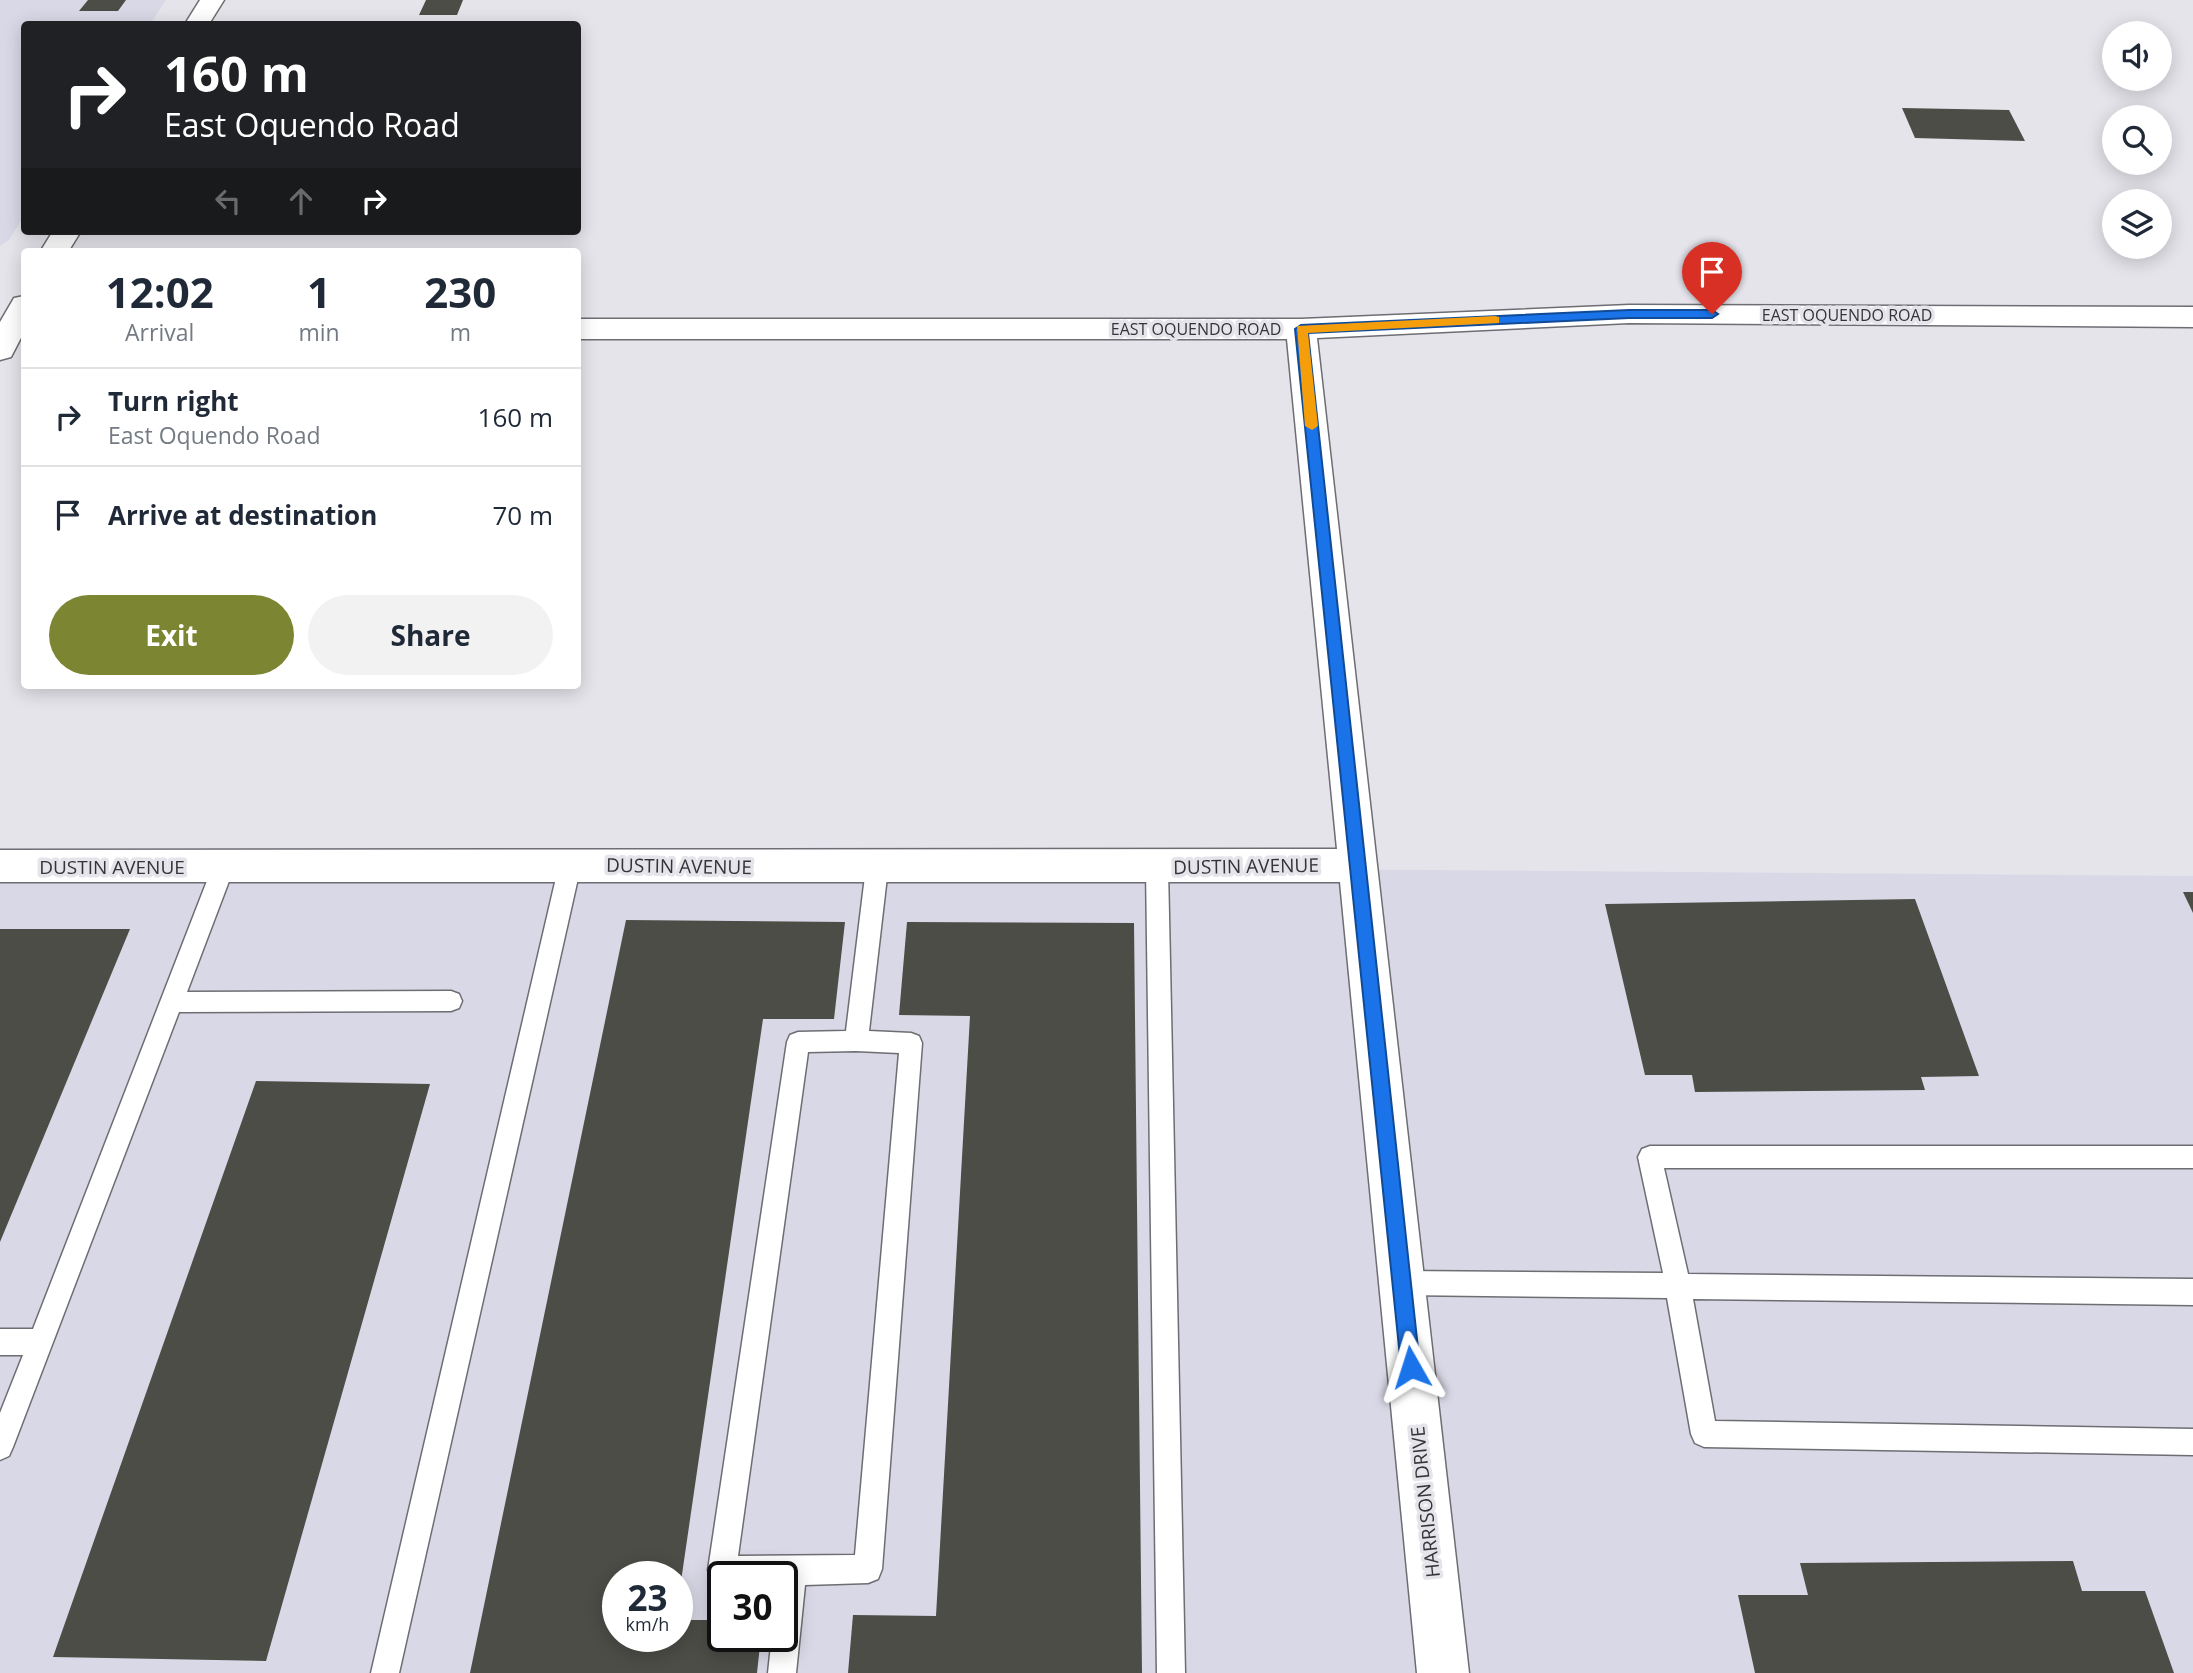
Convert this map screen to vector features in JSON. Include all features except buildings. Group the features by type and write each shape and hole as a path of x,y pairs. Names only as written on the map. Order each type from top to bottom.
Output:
{"street":[{"path":"199,21 212,0"},
{"name":"EAST OQUENDO ROAD","path":"581,329 1301,329 1629,314 2193,317"},
{"name":"HARRISON DRIVE","path":"1301,329 1443,1673"},
{"name":"DUSTIN AVENUE","path":"0,866 1157,868 1358,865"}],"lane":[{"path":"385,1673 570,865"},
{"path":"0,1447 223,868"},
{"path":"856,1041 877,868"},
{"path":"1157,868 1171,1673"},
{"path":"172,1002 451,1000"},
{"path":"723,1561 798,1042 911,1043 868,1569 798,1571"},
{"path":"2193,1157 1650,1157 1678,1287 1704,1434 2193,1442"},
{"path":"1402,1283 2193,1292"},
{"path":"0,1342 41,1342"},
{"path":"782,1673 784,1652"}],"shaded area":[{"path":"0,0 166,0 152,21 21,21 21,221 9,240 0,246"},
{"path":"0,866 1157,868 2193,876 2193,1673 0,1673"}],"slow traffic":[{"path":"1312,426 1301,329 1495,320"}],"route":[{"path":"1411,1367 1301,329 1629,314 1712,314"}]}
